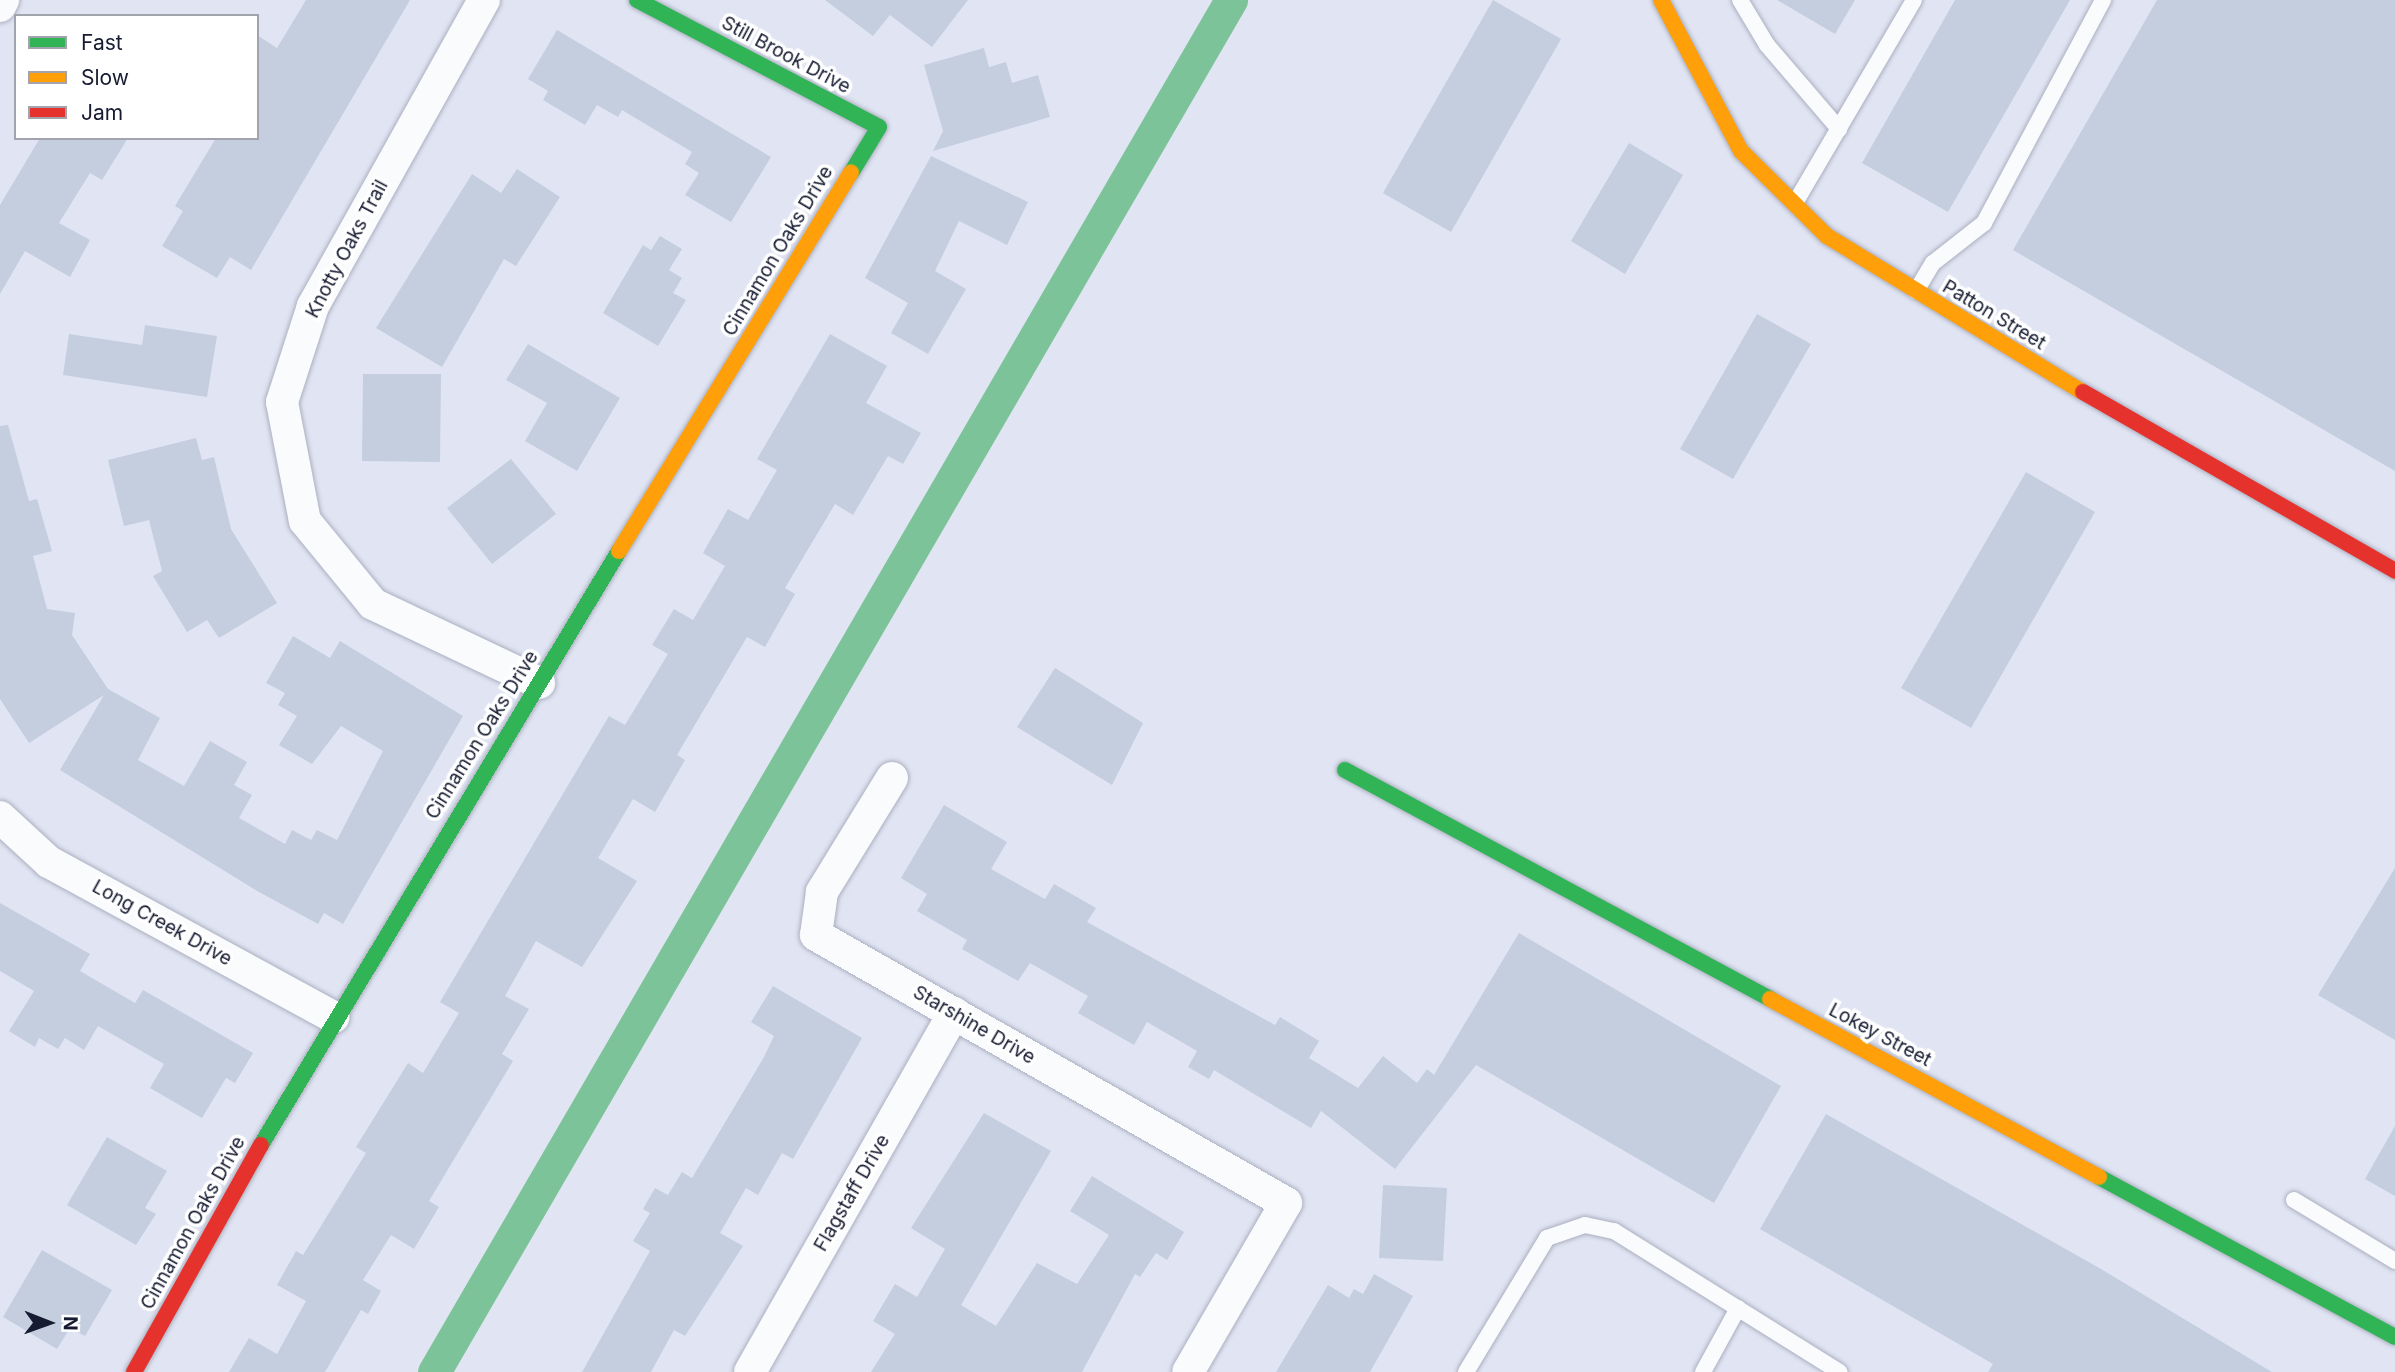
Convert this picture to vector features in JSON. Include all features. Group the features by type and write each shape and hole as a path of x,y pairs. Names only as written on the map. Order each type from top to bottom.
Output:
{"street":[{"path":"0,6 3,0"},
{"name":"Knotty Oaks Trail","path":"484,0 313,306 282,402 305,521 373,604 539,683"},
{"name":"Still Brook Drive","path":"637,0 878,127"},
{"name":"Patton Street","path":"1661,0 1741,151 1794,206 1915,292 2395,571"},
{"name":"Cinnamon Oaks Drive","path":"134,1372 333,1017 878,127"},
{"name":"Lokey Street","path":"1345,770 2395,1338"},
{"name":"Starshine Drive","path":"892,778 822,892 816,935 1286,1203 1188,1372"},
{"name":"Long Creek Drive","path":"0,817 50,862 333,1017"},
{"name":"Flagstaff Drive","path":"750,1372 954,1013"}],"lane":[{"path":"1740,0 1767,45 1839,128"},
{"path":"1794,206 1914,0"},
{"path":"1915,292 1933,263 1984,223 2103,0"},
{"path":"2294,1200 2395,1261"},
{"path":"1466,1372 1547,1238 1563,1228 1614,1231 1840,1372"},
{"path":"1703,1372 1738,1308"}],"building":[{"path":"306,0 410,0 251,270 230,257 217,278 162,246 183,211 175,206 215,140 259,140 259,36 277,48"},
{"path":"825,0 968,0 932,47 890,15 873,36"},
{"path":"1493,0 1561,39 1451,232 1383,193"},
{"path":"1777,0 1855,0 1835,34"},
{"path":"1955,0 2070,0 1948,212 1862,163"},
{"path":"2157,0 2395,0 2395,471 2013,250"},
{"path":"557,30 771,157 731,222 685,195 699,173 685,164 692,152 622,110 618,117 597,105 585,125 543,100 548,91 528,79"},
{"path":"984,48 989,67 1006,62 1012,83 1038,75 1050,117 933,151 943,131 924,65"},
{"path":"39,140 127,140 102,180 90,173 59,223 90,240 70,277 25,251 0,294 0,205"},
{"path":"1629,143 1683,175 1625,274 1571,241"},
{"path":"931,156 1028,202 1007,245 959,221 935,271 966,289 928,354 891,333 908,303 865,278"},
{"path":"517,169 560,197 516,266 504,259 442,367 376,328 472,174 501,193"},
{"path":"660,236 682,249 669,270 682,278 673,293 686,300 658,346 603,313 643,245 651,250"},
{"path":"1757,314 1811,344 1733,479 1680,449"},
{"path":"145,325 217,336 207,397 63,375 69,334 142,345"},
{"path":"830,334 887,366 866,403 921,433 903,464 888,456 853,515 835,504 785,588 795,594 765,647 747,637 677,755 685,760 655,812 633,799 598,858 637,881 582,967 536,941 505,996 529,1009 502,1054 513,1061 429,1201 439,1207 414,1249 391,1235 363,1280 381,1291 368,1314 361,1310 325,1372 229,1372 249,1338 277,1354 306,1301 277,1285 296,1251 303,1255 366,1153 356,1147 408,1063 423,1073 459,1013 440,1002 609,716 625,725 668,654 652,645 674,609 693,620 725,566 703,553 728,509 748,520 777,470 757,459"},
{"path":"528,344 620,398 577,471 525,441 547,403 506,380"},
{"path":"363,374 441,374 440,462 362,461"},
{"path":"8,425 29,501 37,499 52,551 33,556 47,609 75,613 72,635 108,689 160,718 138,760 184,786 210,741 247,762 234,785 252,795 239,818 285,844 292,830 311,840 317,830 337,840 383,751 341,726 312,764 279,745 297,716 278,705 285,693 266,683 293,636 330,658 340,641 463,716 343,924 324,913 318,924 259,892 60,770 104,695 29,743 0,699 0,426"},
{"path":"196,438 202,460 214,457 231,529 277,603 219,638 207,620 187,632 153,576 162,571 149,520 124,526 108,460"},
{"path":"511,459 556,514 492,564 447,508"},
{"path":"2026,472 2095,512 1971,728 1901,688"},
{"path":"1055,668 1143,723 1112,785 1017,727"},
{"path":"944,805 1007,842 991,869 1045,899 1054,884 1096,908 1087,922 1275,1025 1280,1017 1319,1041 1309,1058 1358,1088 1383,1056 1417,1083 1427,1069 1434,1075 1519,933 1781,1086 1714,1203 1476,1065 1395,1169 1321,1111 1311,1128 1214,1070 1209,1079 1188,1067 1197,1051 1147,1022 1134,1045 1078,1013 1088,996 1030,963 1018,981 962,949 967,940 917,911 927,894 901,878"},
{"path":"2395,868 2395,1040 2318,995"},
{"path":"0,903 90,954 80,971 135,1003 143,990 253,1053 235,1083 226,1078 202,1118 150,1088 164,1064 98,1026 84,1050 65,1038 58,1049 39,1038 35,1047 9,1031 34,991 0,971"},
{"path":"773,986 862,1038 793,1159 782,1153 758,1195 746,1188 720,1233 743,1246 685,1336 674,1330 651,1372 582,1372 650,1251 633,1241 650,1213 643,1209 655,1188 668,1195 682,1172 692,1178 764,1057 774,1036 751,1022"},
{"path":"984,1113 1051,1151 961,1305 996,1326 1037,1263 1077,1284 1109,1235 1070,1211 1092,1176 1184,1232 1167,1260 1156,1253 1140,1277 1135,1274 1082,1372 871,1372 895,1334 873,1321 895,1284 917,1297 945,1249 911,1228"},
{"path":"1826,1114 2101,1269 2272,1372 1988,1372 1993,1364 1760,1229"},
{"path":"2395,1126 2395,1196 2365,1179"},
{"path":"107,1137 167,1171 145,1208 156,1214 136,1245 67,1205"},
{"path":"1383,1185 1447,1188 1443,1261 1379,1258"},
{"path":"42,1250 112,1290 85,1336 70,1328 57,1349 3,1317"},
{"path":"1374,1274 1413,1296 1370,1372 1276,1372 1328,1285 1349,1298 1354,1289 1363,1294"}],"waterway":[{"path":"434,1372 1231,0"}],"traffic: fast":[{"path":"637,0 879,127 851,173"},
{"path":"261,1145 619,551"},
{"path":"1345,770 1770,999"},
{"path":"2099,1177 2395,1337"}],"traffic: slow":[{"path":"1661,0 1741,151 1827,236 2083,392"},
{"path":"619,551 851,173"},
{"path":"1770,999 2099,1177"}],"traffic: jam":[{"path":"2083,392 2395,571"},
{"path":"134,1372 261,1145"}]}
